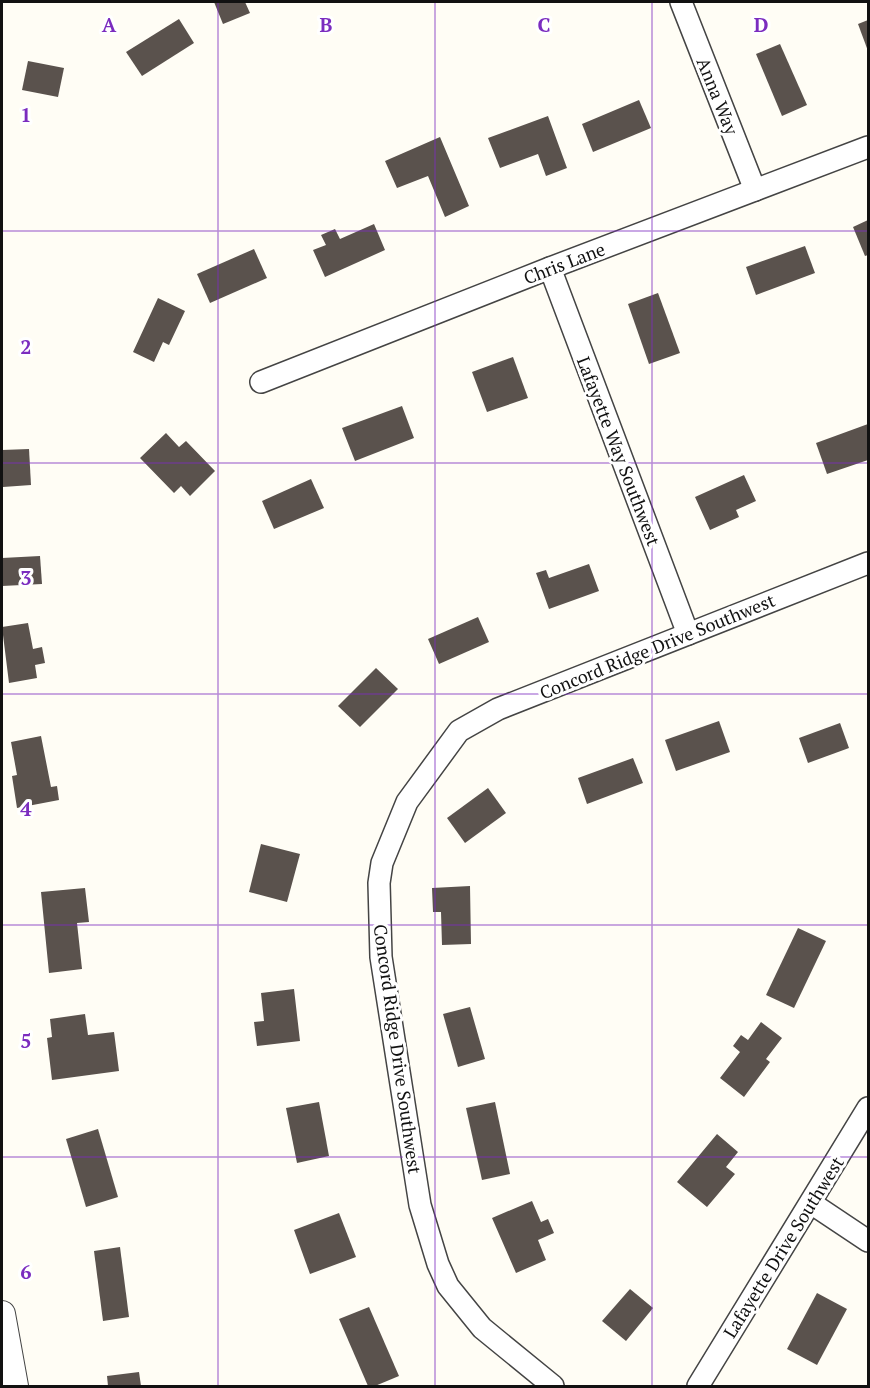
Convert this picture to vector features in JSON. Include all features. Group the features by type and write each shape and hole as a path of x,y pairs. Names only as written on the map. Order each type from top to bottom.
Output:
{"street":[{"name":"Anna Way","path":"681,2 755,190"},
{"name":"Chris Lane","path":"261,382 550,268 868,147"},
{"name":"Lafayette Way Southwest","path":"550,268 688,634"},
{"name":"Concord Ridge Drive Southwest","path":"553,1386 482,1328 448,1286 438,1264 420,1205 381,957 378,904 381,873 408,802 459,731 498,709 868,563"},
{"name":"Lafayette Drive Southwest","path":"698,1386 868,1108"},
{"path":"811,1203 868,1241"},
{"path":"2,1314 15,1386"}],"building":[{"path":"214,2 245,2 250,13 223,24"},
{"path":"179,19 194,43 142,76 126,52"},
{"path":"868,20 868,51 858,24"},
{"path":"780,44 807,105 782,116 756,54"},
{"path":"28,61 64,68 58,97 22,90"},
{"path":"639,100 651,128 593,152 582,124"},
{"path":"548,116 567,168 546,176 538,154 500,168 488,138"},
{"path":"440,137 469,206 445,217 428,176 397,188 385,161"},
{"path":"868,220 868,255 865,256 853,227"},
{"path":"374,224 385,250 325,277 313,250 326,245 321,235 335,229 340,239"},
{"path":"805,246 815,273 756,295 746,267"},
{"path":"254,249 267,278 210,303 197,274"},
{"path":"658,293 680,353 649,364 628,304"},
{"path":"158,298 185,311 169,345 163,342 154,362 133,352"},
{"path":"513,357 528,398 487,412 472,372"},
{"path":"402,406 414,438 355,461 342,428"},
{"path":"868,424 868,460 827,474 816,443"},
{"path":"166,433 179,447 186,441 215,471 190,496 181,486 174,493 140,458"},
{"path":"29,449 31,485 3,487 2,450"},
{"path":"744,475 756,501 736,510 739,517 710,530 695,497"},
{"path":"311,479 324,508 274,529 262,501"},
{"path":"40,556 42,584 2,586 2,558"},
{"path":"589,564 599,591 549,609 536,573 546,570 549,578"},
{"path":"478,617 489,642 439,664 428,639"},
{"path":"28,623 33,649 42,647 45,663 35,665 37,678 9,683 2,627"},
{"path":"376,668 398,689 360,727 338,706"},
{"path":"719,721 730,752 676,771 665,740"},
{"path":"840,723 849,748 808,763 799,738"},
{"path":"41,736 51,787 57,786 59,800 17,808 12,776 17,775 11,742"},
{"path":"633,758 643,783 587,804 578,778"},
{"path":"488,788 506,813 465,843 447,818"},
{"path":"261,844 300,854 287,902 249,892"},
{"path":"470,886 471,944 442,945 441,912 433,912 432,888"},
{"path":"85,888 89,922 77,923 82,969 49,973 41,892"},
{"path":"798,928 826,941 794,1008 766,995"},
{"path":"294,989 300,1041 257,1046 254,1022 264,1021 261,993"},
{"path":"470,1007 485,1059 458,1067 443,1014"},
{"path":"85,1014 88,1035 114,1032 119,1071 52,1080 47,1038 52,1037 50,1019"},
{"path":"761,1022 782,1038 766,1059 770,1062 744,1097 720,1078 740,1052 733,1046 741,1035 748,1040"},
{"path":"319,1102 329,1156 297,1163 286,1108"},
{"path":"495,1102 510,1174 482,1180 466,1108"},
{"path":"98,1129 118,1197 86,1207 66,1139"},
{"path":"717,1134 738,1152 726,1167 735,1174 707,1207 677,1182"},
{"path":"532,1201 541,1222 548,1219 554,1233 538,1240 546,1260 516,1273 492,1218"},
{"path":"339,1213 356,1257 310,1274 294,1230"},
{"path":"120,1247 129,1317 103,1321 94,1251"},
{"path":"630,1289 653,1308 626,1341 602,1321"},
{"path":"817,1293 847,1309 817,1365 787,1349"},
{"path":"369,1307 399,1376 375,1386 368,1386 339,1319"},
{"path":"139,1372 141,1386 108,1386 107,1376"}]}
